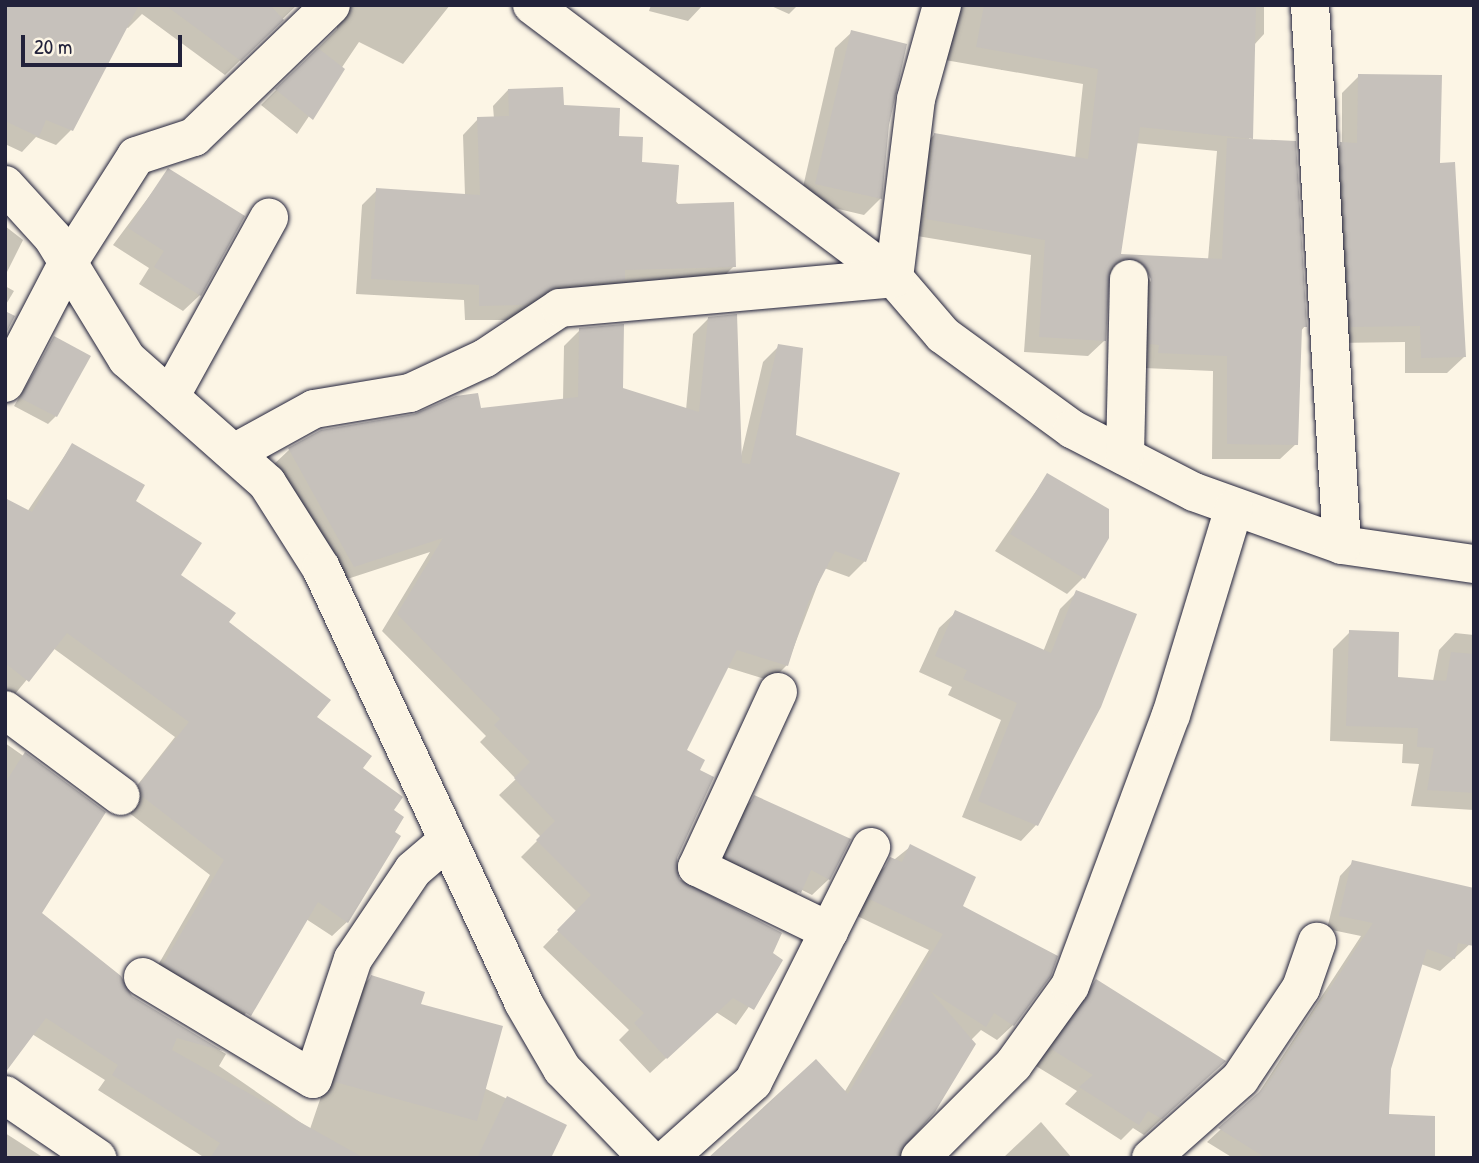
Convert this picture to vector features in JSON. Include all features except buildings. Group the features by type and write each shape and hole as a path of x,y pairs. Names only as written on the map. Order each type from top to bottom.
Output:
{"street":[{"path":"5,383 66,266 136,156 194,137 331,5"},
{"path":"532,5 894,278 943,335 1072,429 1234,508 1342,545 1474,564"},
{"path":"894,278 916,99 942,5"},
{"path":"1310,5 1342,545"},
{"path":"5,185 53,238 66,266 127,359 267,483 321,568 448,840 562,1069 619,1143 648,1158"},
{"path":"170,397 269,218"},
{"path":"234,453 314,409 410,393 485,358 560,308 894,278"},
{"path":"1125,456 1129,279"},
{"path":"920,1158 1013,1065 1070,986 1171,715 1234,508"},
{"path":"778,692 697,867 829,931"},
{"path":"5,710 121,796"},
{"path":"143,977 313,1079 353,959 413,870 448,840"},
{"path":"668,1158 753,1082 871,847"},
{"path":"1171,1152 1240,1079 1301,988 1317,942"},
{"path":"5,1095 97,1158"}]}
